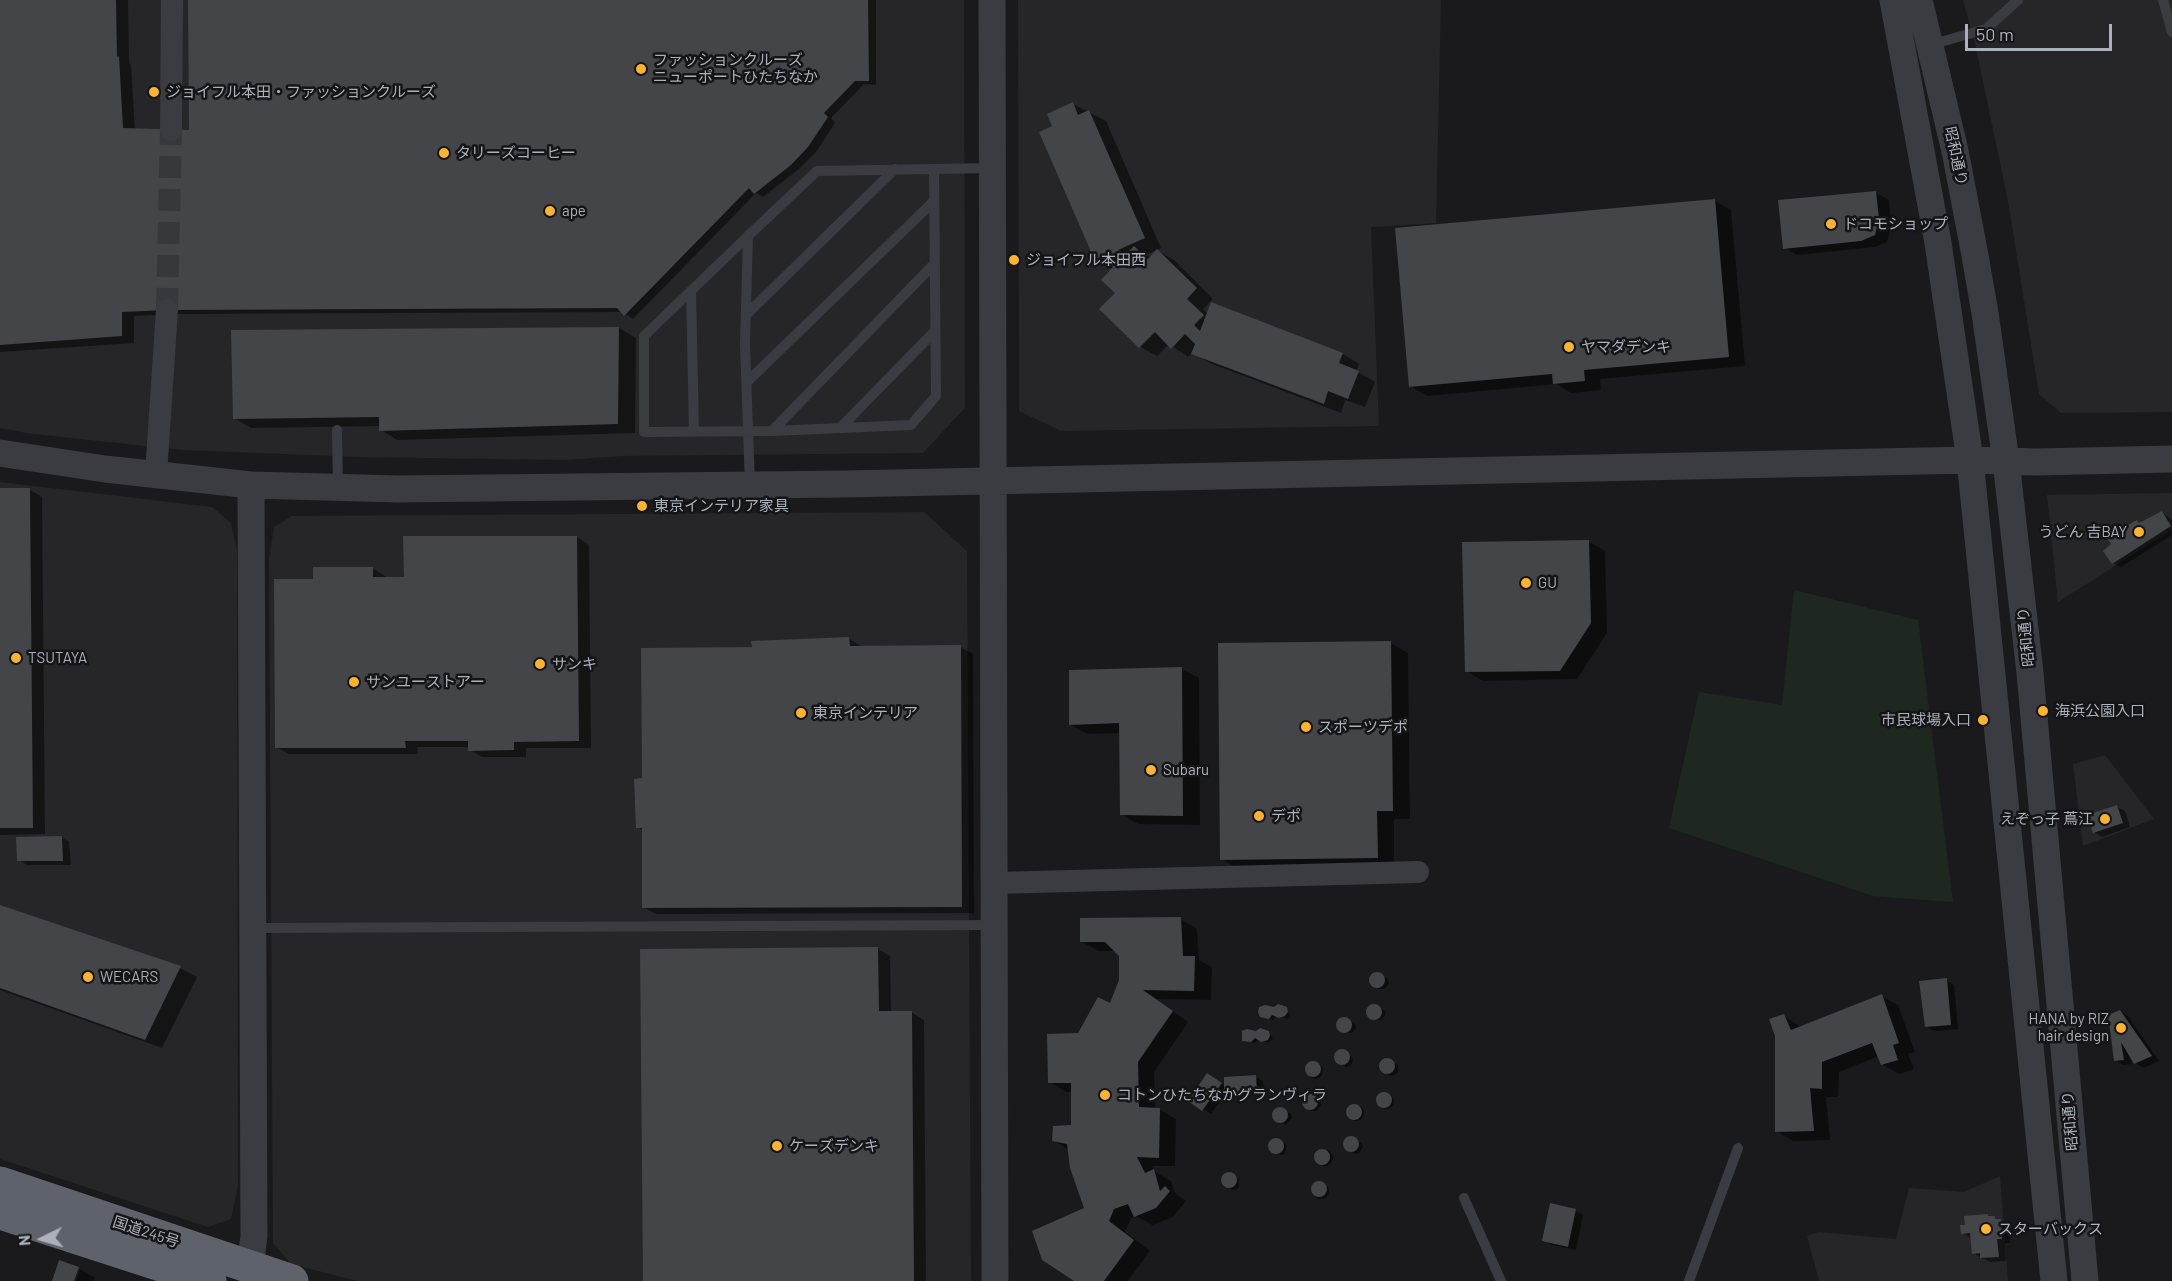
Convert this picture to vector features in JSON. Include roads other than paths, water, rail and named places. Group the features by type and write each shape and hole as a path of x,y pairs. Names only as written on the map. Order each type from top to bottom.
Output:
{"highway":[{"name":"国道245号","path":"0,1183 292,1281"},
{"name":"国道245号","path":"0,1213 210,1281"}],"street":[{"path":"171,0 171,130"},
{"path":"992,0 995,1281"},
{"name":"昭和通り","path":"1893,0 1938,243 1970,460 2054,1281"},
{"name":"昭和通り","path":"1919,0 1953,140 1974,250 2006,461 2030,673 2085,1281"},
{"path":"156,474 167,310"},
{"path":"0,453 105,469 251,485 338,488 750,486 1970,460 2172,459"},
{"path":"250,1267 254,1236 251,485"},
{"path":"994,882 1418,872"}],"lane":[{"path":"1930,45 1986,29 2018,0"},
{"path":"2163,0 2172,32"},
{"path":"934,169 936,396 911,425 747,432 644,432 644,336 817,171 895,169 993,168"},
{"path":"746,315 895,169"},
{"path":"747,382 934,201"},
{"path":"748,236 746,315 750,486"},
{"path":"772,431 934,264"},
{"path":"691,291 694,432"},
{"path":"840,428 935,331"},
{"path":"338,430 338,488"},
{"path":"253,928 994,925"},
{"path":"1689,1281 1738,1148"},
{"path":"1464,1198 1501,1281"}],"tunnel":[{"path":"167,310 171,130"}],"place":[{"name":"ファッションクルーズ ニューポートひたちなか","path":"641,69"},
{"name":"ジョイフル本田・ファッションクルーズ","path":"154,92"},
{"name":"タリーズコーヒー","path":"444,153"},
{"name":"ape","path":"550,211"},
{"name":"ドコモショップ","path":"1831,224"},
{"name":"ジョイフル本田西","path":"1014,260"},
{"name":"ヤマダデンキ","path":"1569,347"},
{"name":"東京インテリア家具","path":"642,506"},
{"name":"うどん 吉BAY","path":"2139,532"},
{"name":"GU","path":"1526,583"},
{"name":"TSUTAYA","path":"16,658"},
{"name":"サンキ","path":"540,664"},
{"name":"サンユーストアー","path":"354,682"},
{"name":"海浜公園入口","path":"2043,711"},
{"name":"東京インテリア","path":"801,713"},
{"name":"市民球場入口","path":"1983,720"},
{"name":"スポーツデポ","path":"1306,727"},
{"name":"Subaru","path":"1151,770"},
{"name":"デポ","path":"1259,816"},
{"name":"えぞっ子 蔦江","path":"2105,819"},
{"name":"WECARS","path":"88,977"},
{"name":"HANA by RIZ hair design","path":"2121,1028"},
{"name":"コトンひたちなかグランヴィラ","path":"1105,1095"},
{"name":"ケーズデンキ","path":"777,1146"},
{"name":"スターバックス","path":"1986,1229"}]}
